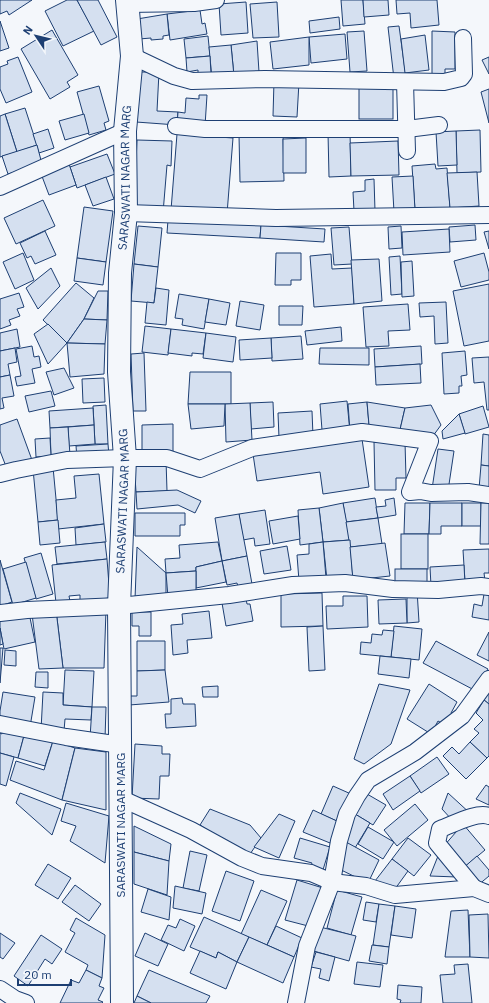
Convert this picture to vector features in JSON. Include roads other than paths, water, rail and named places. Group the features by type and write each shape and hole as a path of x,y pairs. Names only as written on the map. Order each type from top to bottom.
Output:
{"main road":[{"name":"SARASWATI NAGAR MARG","path":"122,1003 119,606 125,458 119,365 120,273 126,213 124,130 132,56 127,2"}],"street":[{"path":"127,2 194,3 216,0"},
{"path":"132,56 174,76 192,81 265,79 444,82 462,77 464,74 463,38"},
{"path":"405,82 407,151"},
{"path":"176,126 205,129 407,129 439,125"},
{"path":"0,187 124,130"},
{"path":"126,213 276,218 489,215"},
{"path":"0,474 67,460 125,458 167,458 200,469 252,448 362,432 430,441 410,492 468,492 489,495"},
{"path":"0,613 27,610 119,606 229,595 300,585 345,583 393,589 438,590 481,586 489,587"},
{"path":"296,1003 307,946 332,882 339,841 347,814 357,796 368,780 415,752 462,716 489,679"},
{"path":"0,724 66,737 121,745"},
{"path":"120,798 191,830 242,858 262,866 311,873 332,882 366,886 395,895 474,888 489,894"},
{"path":"474,888 437,843 440,829 474,816 489,816"},
{"path":"0,989 15,999 26,1003"}]}
